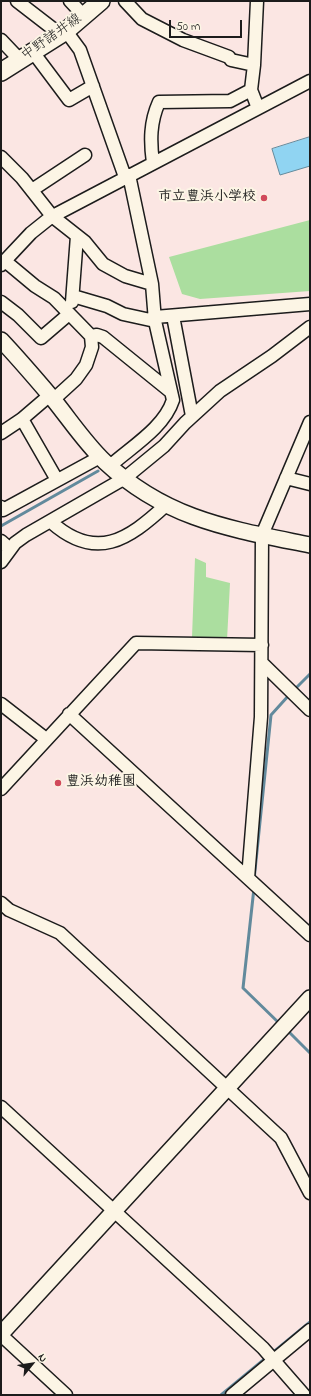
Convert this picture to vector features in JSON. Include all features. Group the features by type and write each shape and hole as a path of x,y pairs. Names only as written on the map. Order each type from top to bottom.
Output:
{"main road":[{"name":"中野諸井線","path":"1,72 64,33 101,1"}],"street":[{"path":"1,507 3,510 58,480 105,461 159,424 170,410 173,400 155,319 152,284 127,176 80,50 64,33 17,1"},
{"path":"70,1 84,16"},
{"path":"125,1 142,19 183,40 229,57 231,60 254,65"},
{"path":"257,1 254,65 251,90 258,108"},
{"path":"1,40 26,56 69,100 93,86"},
{"path":"1,433 52,398 76,379 86,365 92,347 91,336 54,298 3,263 31,233 52,216 258,108 309,85"},
{"path":"153,163 150,139 153,115 159,102 230,101 251,90"},
{"path":"32,190 85,155"},
{"path":"1,157 32,190 52,216 77,236 103,264 125,276 152,284"},
{"path":"1,302 18,315 42,338 69,315 73,296 77,236"},
{"path":"73,296 107,306 123,314 155,319 173,316 310,304"},
{"path":"173,316 192,416"},
{"path":"1,562 15,543 26,535 51,522 125,478 164,446 192,416 220,391 272,356 310,327"},
{"path":"91,336 97,335 103,337 171,392"},
{"path":"1,340 52,398 83,439 125,478 175,510 223,527 310,545"},
{"path":"22,419 58,480"},
{"path":"248,878 261,717 262,535 310,422"},
{"path":"286,478 310,484"},
{"path":"51,522 65,534 82,542 98,544 113,541 130,534 150,520 166,505"},
{"path":"1,541 10,549"},
{"path":"3,781 46,739 136,643 262,644"},
{"path":"262,663 310,710"},
{"path":"1,704 46,739"},
{"path":"69,714 310,935"},
{"path":"1,903 16,913 60,933 281,1138 310,1193"},
{"path":"66,1395 1,1335 310,998"},
{"path":"1,1107 275,1360 304,1395"},
{"path":"232,1395 310,1330"}],"green space":[{"path":"310,220 310,291 200,299 182,294 169,257"},
{"path":"195,558 206,563 206,577 230,583 227,640 192,637"}],"water":[{"path":"310,137 310,166 280,175 272,149"}],"waterway":[{"path":"1,526 98,471"},
{"path":"294,690 310,674"},
{"path":"254,880 271,715 290,694"},
{"path":"254,888 243,988 280,1024"},
{"path":"287,1030 310,1053"},
{"path":"271,1354 310,1322"},
{"path":"221,1395 267,1357"}],"place":[{"name":"市立豊浜小学校","path":"264,198"},
{"name":"豊浜幼稚園","path":"58,783"}]}
